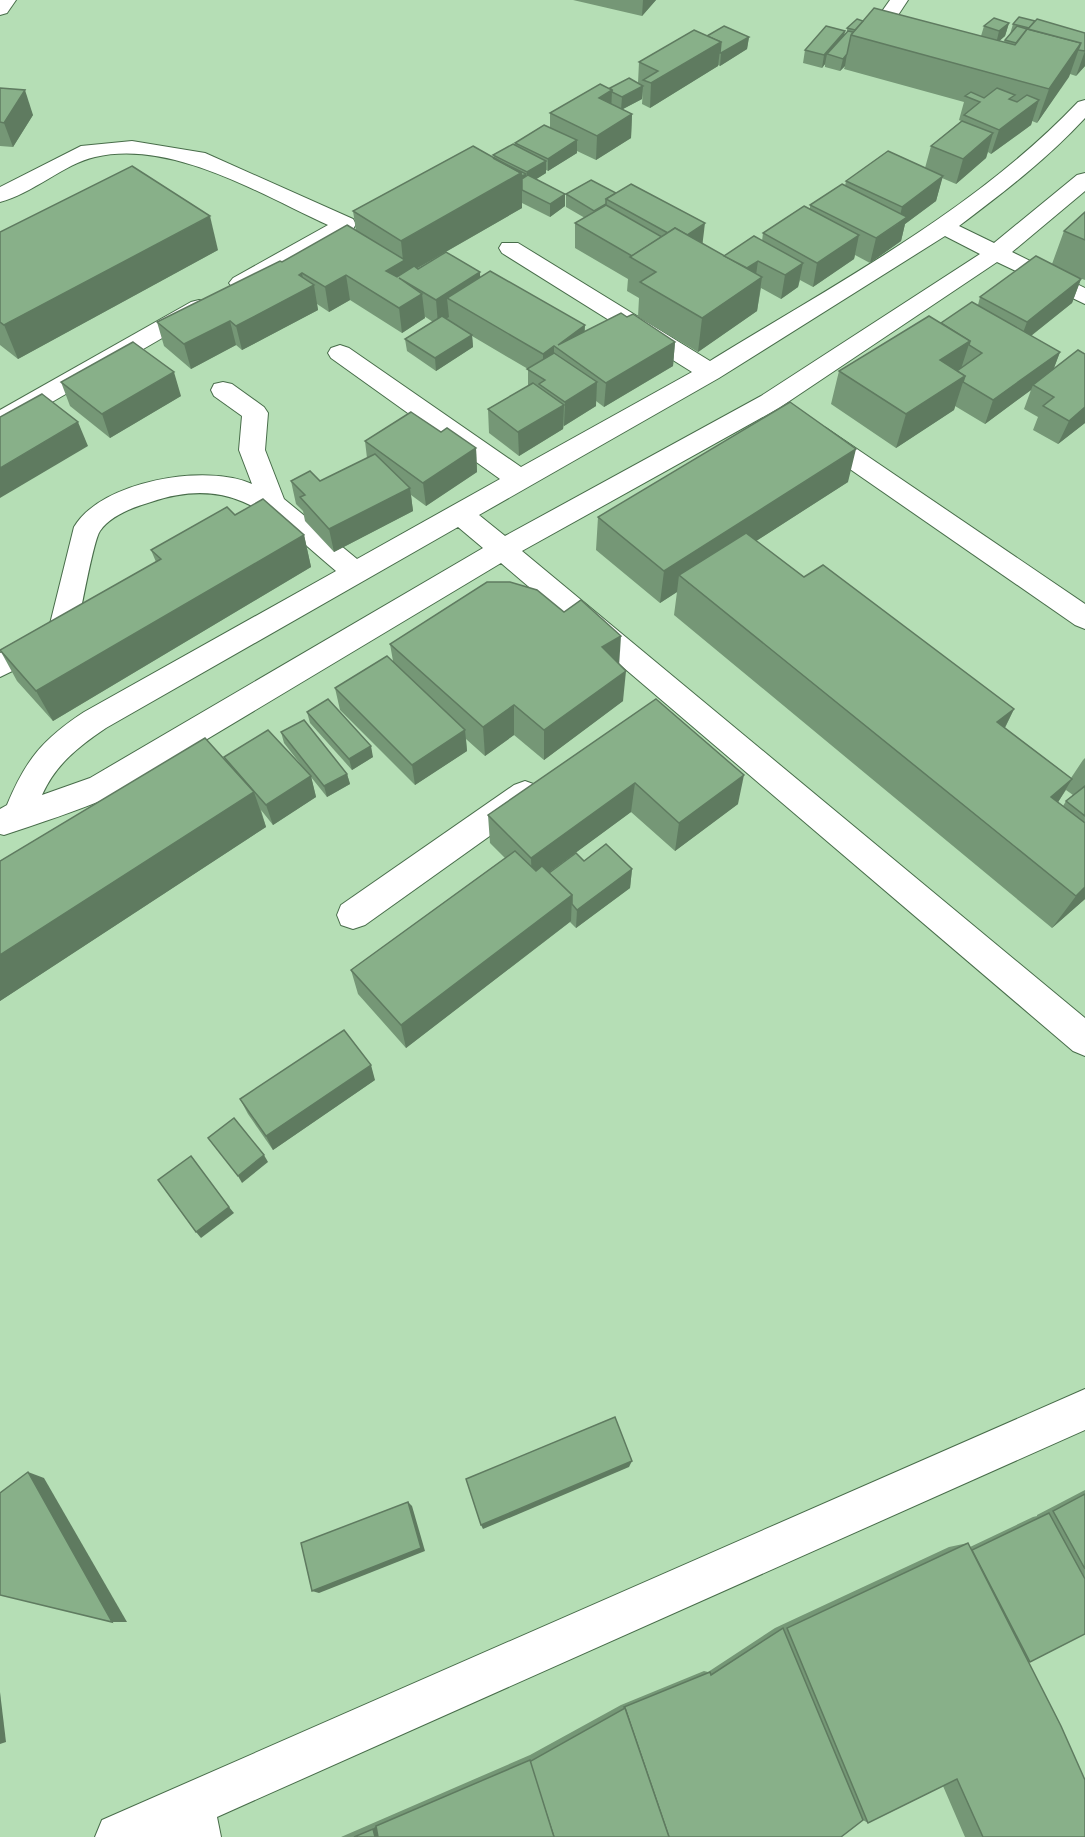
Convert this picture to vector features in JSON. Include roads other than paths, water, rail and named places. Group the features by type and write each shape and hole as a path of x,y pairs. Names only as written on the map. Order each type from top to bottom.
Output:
{"street":[{"path":"0,9 8,0"},
{"path":"878,31 899,0"},
{"path":"10,819 34,777 58,744 95,720 710,372 944,227 1026,165 1085,106"},
{"path":"0,195 89,151 132,147 197,158 345,224 0,421"},
{"path":"10,819 65,802 101,787 502,550 787,413 996,253 1085,180"},
{"path":"944,227 1085,297"},
{"path":"510,248 710,372"},
{"path":"340,353 519,479"},
{"path":"223,390 255,413 252,450 273,504"},
{"path":"787,413 1085,618"},
{"path":"0,666 62,634 87,527 118,503 176,484 233,486 273,504 356,573"},
{"path":"459,513 502,550 660,699 1085,1040"},
{"path":"353,915 545,780"},
{"path":"119,1837 194,1821 1085,1409"}]}
